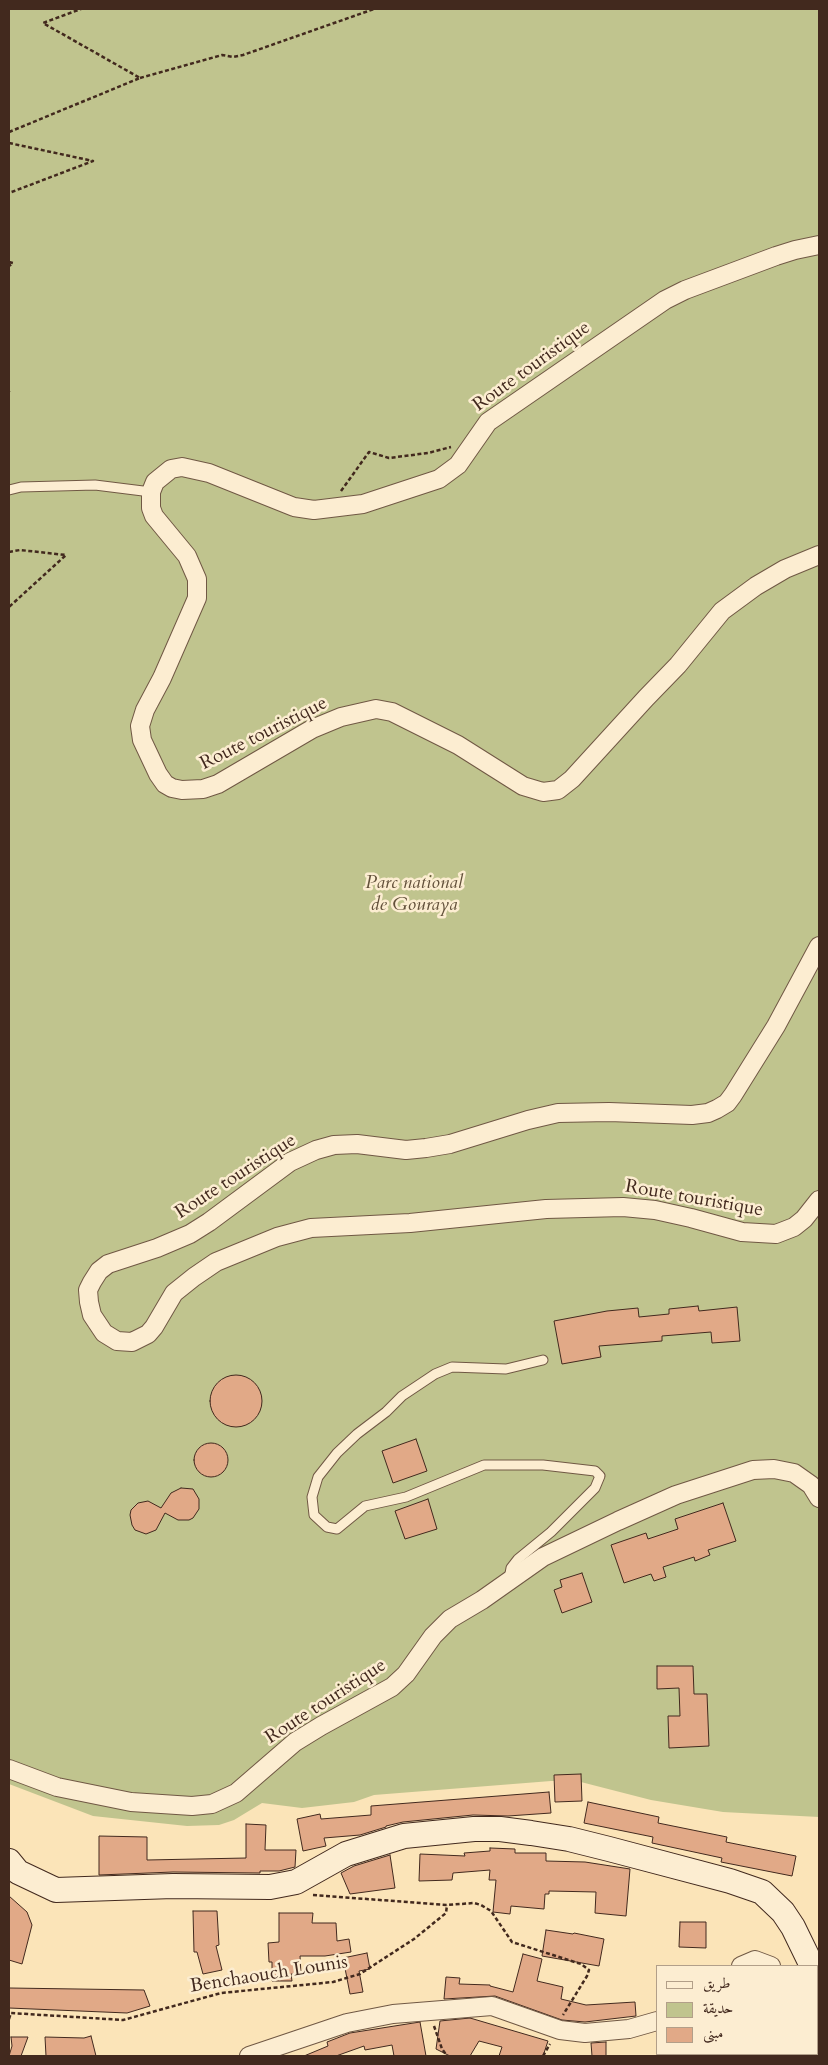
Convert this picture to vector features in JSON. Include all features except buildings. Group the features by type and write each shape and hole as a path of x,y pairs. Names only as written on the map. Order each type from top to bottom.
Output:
{"main road":[{"path":"9,1861 18,1872 56,1890 173,1886 270,1887 296,1882 346,1854 404,1836 439,1831 500,1829 569,1839 730,1881 762,1892 783,1912 793,1927 812,1965"}],"street":[{"name":"Route touristique","path":"819,245 776,256 685,290 665,300 488,422 472,442 458,465 440,480 363,504 339,509 314,510 294,507 209,473 182,467 172,469 155,482 151,492 151,508 154,516 187,556 197,580 197,598 162,678 145,710 140,726 142,740 158,774 172,788 182,790 203,789 218,784 312,729 341,717 376,710 392,712 458,745 523,786 544,792 558,790 572,779 678,665 722,612 764,581 785,569 819,555"},
{"name":"Route touristique","path":"819,946 776,1026 733,1095 727,1103 717,1109 708,1113 692,1115 609,1112 558,1113 491,1130 450,1144 426,1148 406,1150 357,1144 334,1145 316,1150 290,1162 215,1218 190,1234 165,1245 108,1264 99,1271 88,1290 89,1302 92,1315 104,1332 116,1341 132,1342 148,1334 174,1293 208,1267 277,1237 310,1228 410,1223 546,1209 623,1207 655,1210 742,1232 776,1234 794,1227 804,1219 819,1200"},
{"name":"Route touristique","path":"9,1769 57,1787 131,1802 192,1806 212,1804 236,1793 295,1742 392,1687 406,1674 433,1636 450,1619 543,1557 676,1495 753,1470 774,1469 794,1473 811,1485 819,1498"},
{"path":"743,1965 755,1960 769,1965"},
{"path":"249,2056 347,2023 393,2014 492,2006 560,2030 585,2033 629,2029 656,2021"}],"lane":[{"path":"9,490 21,487 95,485 151,492"},
{"path":"509,1581 511,1568 518,1559 551,1532 595,1488 600,1476 595,1471 543,1465 484,1465 406,1496 366,1506 338,1528 326,1527 314,1515 312,1496 318,1477 357,1434 386,1412 402,1396 435,1374 452,1366 506,1369 543,1360"}],"path":[{"path":"81,9 43,23 140,78"},
{"path":"9,132 140,78 222,55 232,58 244,55 374,9"},
{"path":"9,143 94,160 9,193"},
{"path":"339,509 334,501 369,452 389,458 428,453 472,442"},
{"path":"9,552 20,550 66,555 9,607"},
{"path":"296,1882 303,1894 447,1905 474,1903 481,1905 491,1911 512,1942 581,1964 589,1970 556,2028"},
{"name":"Benchaouch Lounis","path":"9,2018 11,2014 123,2020 220,1993 333,1982 360,1974 392,1954 446,1913 447,1905"},
{"path":"431,2012 442,2048 447,2056"}],"green space":[{"name":"Parc national de Gouraya","path":"9,9 819,9 819,1817 723,1812 651,1800 577,1781 551,1781 374,1795 354,1802 302,1808 262,1803 234,1820 219,1825 187,1826 93,1816 9,1784"}]}
